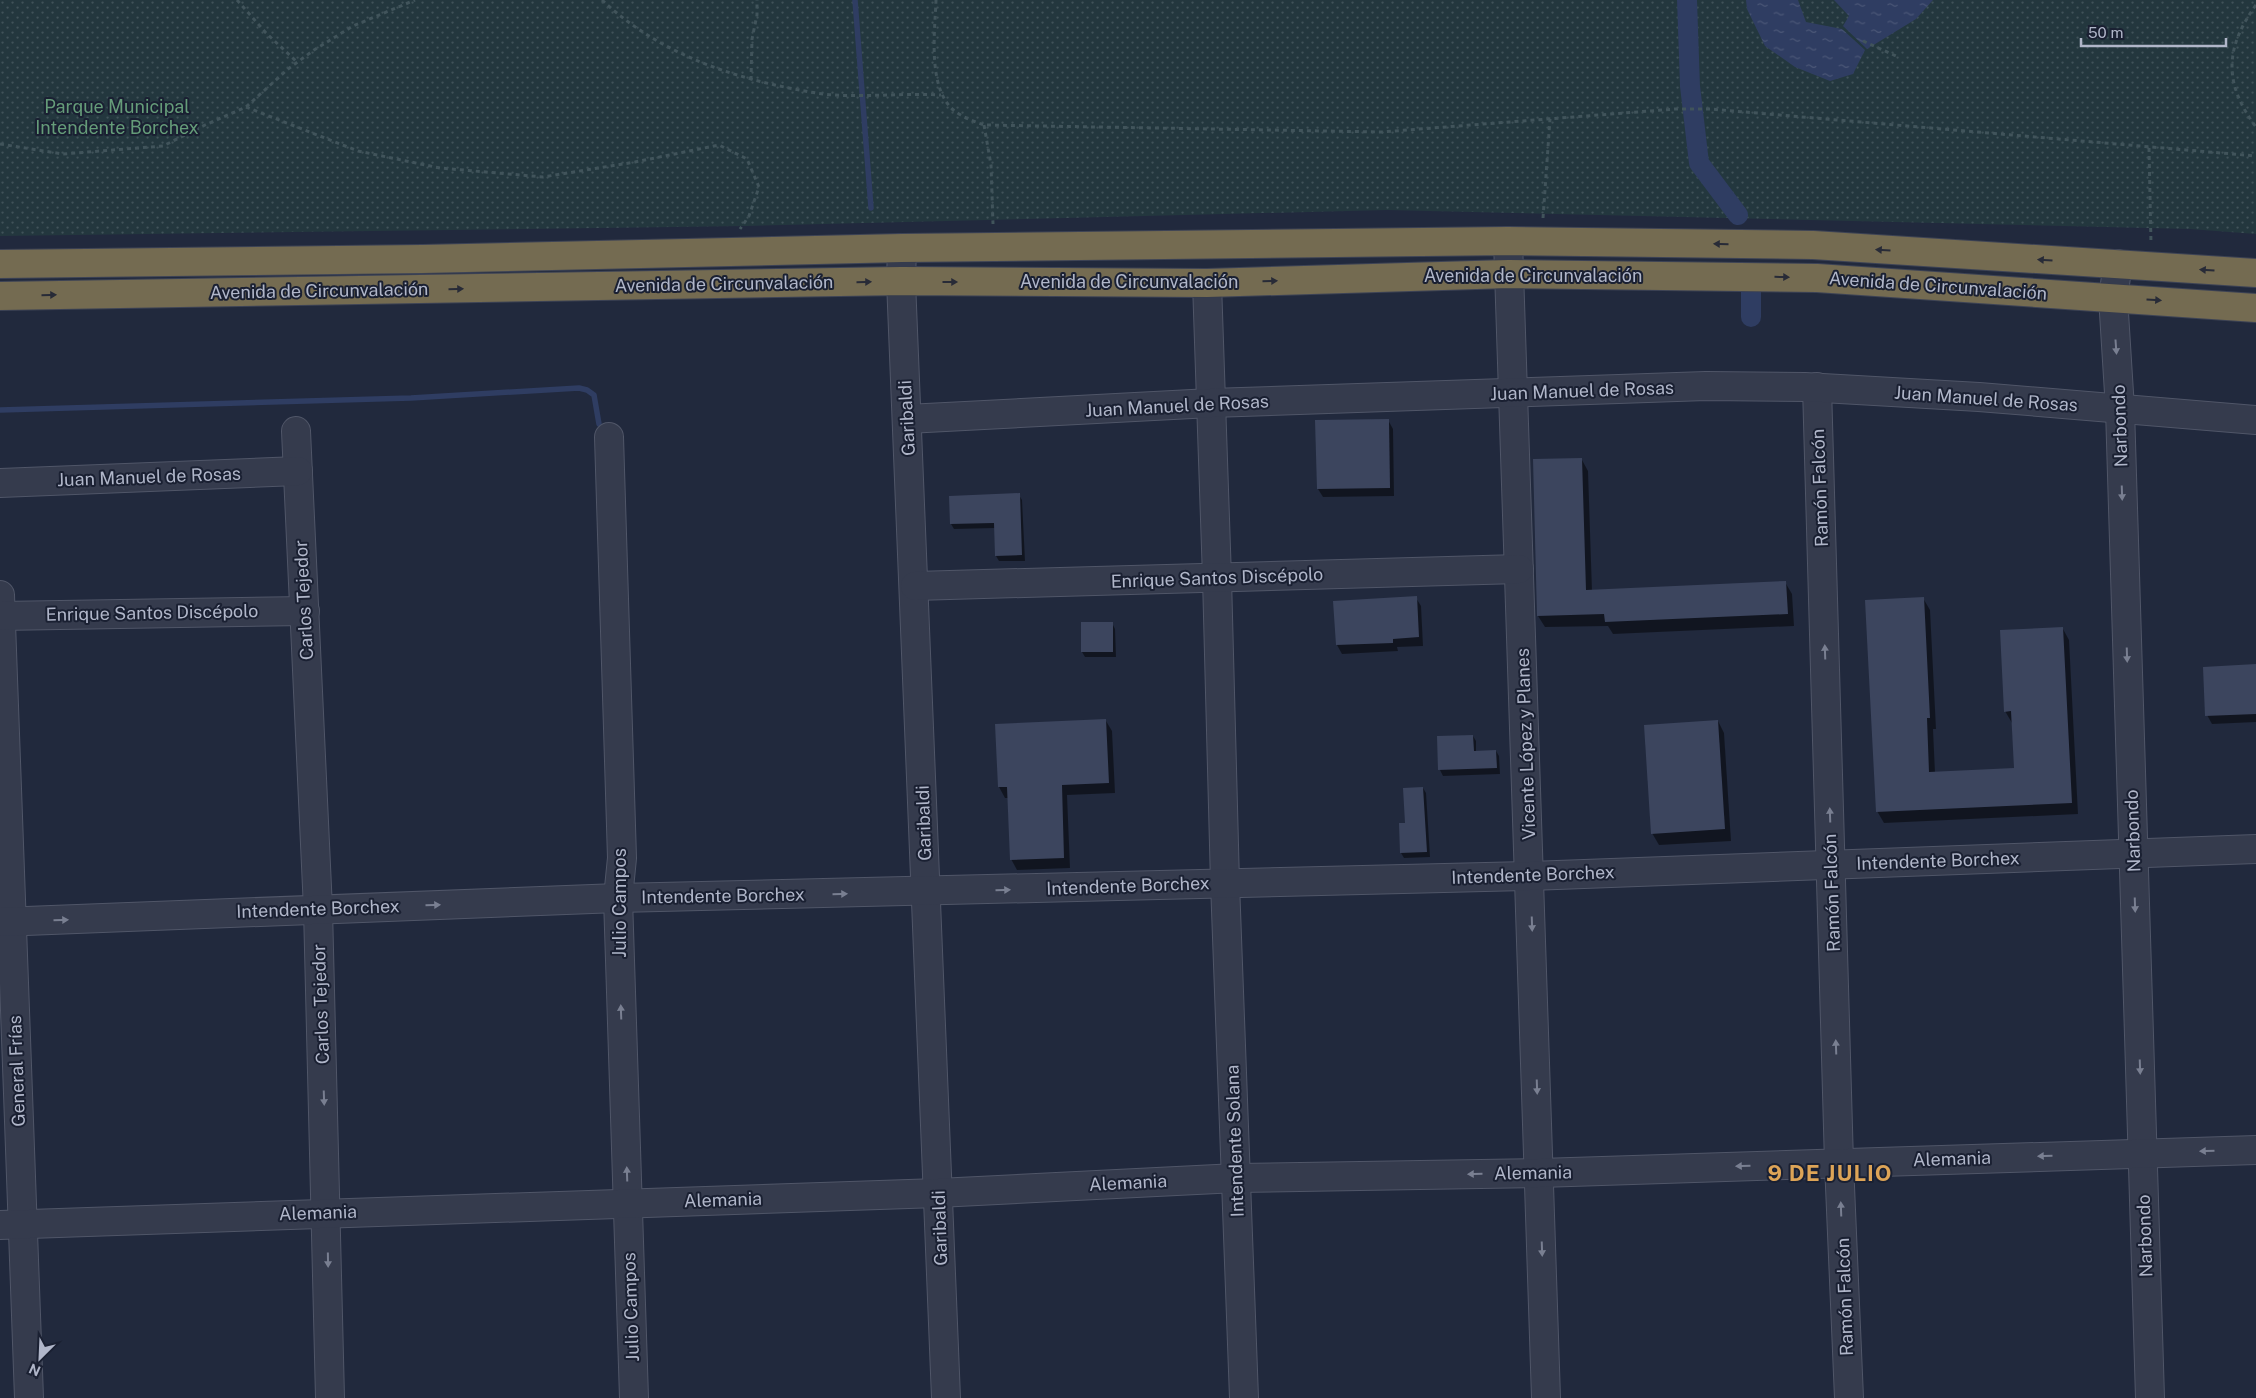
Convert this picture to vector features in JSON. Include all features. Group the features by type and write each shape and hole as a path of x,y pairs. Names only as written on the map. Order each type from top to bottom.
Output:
{"highway":[{"name":"Avenida de Circunvalación","path":"0,264 422,259 902,248 1508,241 1812,245 2256,273"},
{"name":"Avenida de Circunvalación","path":"0,296 901,281 1207,283 1509,274 1817,278 2256,308"}],"street":[{"name":"Vicente López y Planes","path":"1508,241 1546,1398"},
{"name":"Garibaldi","path":"902,248 901,281 915,586 946,1398"},
{"name":"Narbondo","path":"2118,264 2113,297 2120,409 2150,1398"},
{"name":"Intendente Solana","path":"1207,283 1217,578 1224,883 1237,1178 1244,1398"},
{"name":"Juan Manuel de Rosas","path":"907,419 1211,403 1706,386 1817,387 1979,397 2256,420"},
{"name":"Ramón Falcón","path":"1817,387 1840,1163 1849,1398"},
{"name":"Carlos Tejedor","path":"296,431 318,909 327,1213 330,1398"},
{"name":"Julio Campos","path":"609,437 622,858 618,898 634,1398"},
{"name":"Juan Manuel de Rosas","path":"0,483 298,471"},
{"name":"Enrique Santos Discépolo","path":"915,586 1520,569"},
{"name":"Enrique Santos Discépolo","path":"0,609 305,611"},
{"name":"General Frías","path":"0,609 11,1224 29,1398"},
{"name":"Intendente Borchex","path":"6,922 618,898 1530,876 2256,849"},
{"name":"Alemania","path":"11,1224 938,1193 1237,1178 1540,1173 2256,1150"}],"path":[{"path":"237,0 266,33 297,62"},
{"path":"0,144 63,154 163,146 246,107 297,62 353,26 415,0"},
{"path":"602,0 615,12 662,44 692,59 751,80 810,92 851,95 941,94"},
{"path":"751,80 752,39 757,15 757,0"},
{"path":"936,0 936,76 941,94 957,114 984,125 1382,132 1675,109 1710,108 2256,156"},
{"path":"2256,5 2249,15 2235,47 2232,66 2234,89 2242,108 2256,127"},
{"path":"1863,42 1896,56"},
{"path":"246,107 358,151 440,168 543,177 635,162 719,145 748,159 759,187 749,216 723,251"},
{"path":"1542,223 1550,119"},
{"path":"984,125 991,165 994,227"},
{"path":"2150,148 2150,233"}],"green space":[{"name":"Parque Municipal Intendente Borchex","path":"0,0 2256,0 2256,234 2190,229 1387,210 746,226 0,236"}],"water":[{"path":"1746,0 1798,0 1806,22 1842,29 1865,50 1853,74 1830,81 1795,67 1765,46 1747,9"},
{"path":"1834,0 1933,0 1916,19 1867,49 1843,26 1849,16"}],"building":[{"path":"1389,419 1390,488 1317,489 1315,420"},
{"path":"1582,458 1586,590 1786,581 1788,614 1605,622 1604,614 1537,616 1533,459"},
{"path":"1020,493 1022,555 995,556 994,523 950,524 949,496"},
{"path":"1417,596 1419,637 1393,639 1393,643 1336,645 1333,601"},
{"path":"1924,597 1930,718 1927,718 1929,772 2014,768 2011,711 2004,712 2000,630 2063,627 2072,803 1876,812 1865,600"},
{"path":"1081,622 1113,622 1113,652 1081,652"},
{"path":"2256,664 2256,714 2205,716 2203,667"},
{"path":"1106,719 1109,783 1062,785 1064,858 1010,860 1007,787 998,787 995,724"},
{"path":"1718,720 1725,829 1651,834 1644,725"},
{"path":"1473,735 1474,751 1496,750 1497,768 1438,770 1437,736"},
{"path":"1423,787 1427,852 1400,853 1399,823 1405,823 1403,788"}],"waterway":[{"path":"855,0 871,208"},
{"path":"1687,0 1690,86 1699,163 1738,215"},
{"path":"1751,291 1751,317"},
{"path":"0,410 411,398 579,388 587,390 594,395 599,424"}],"district":[{"name":"9 DE JULIO","path":"1830,1173"}]}
